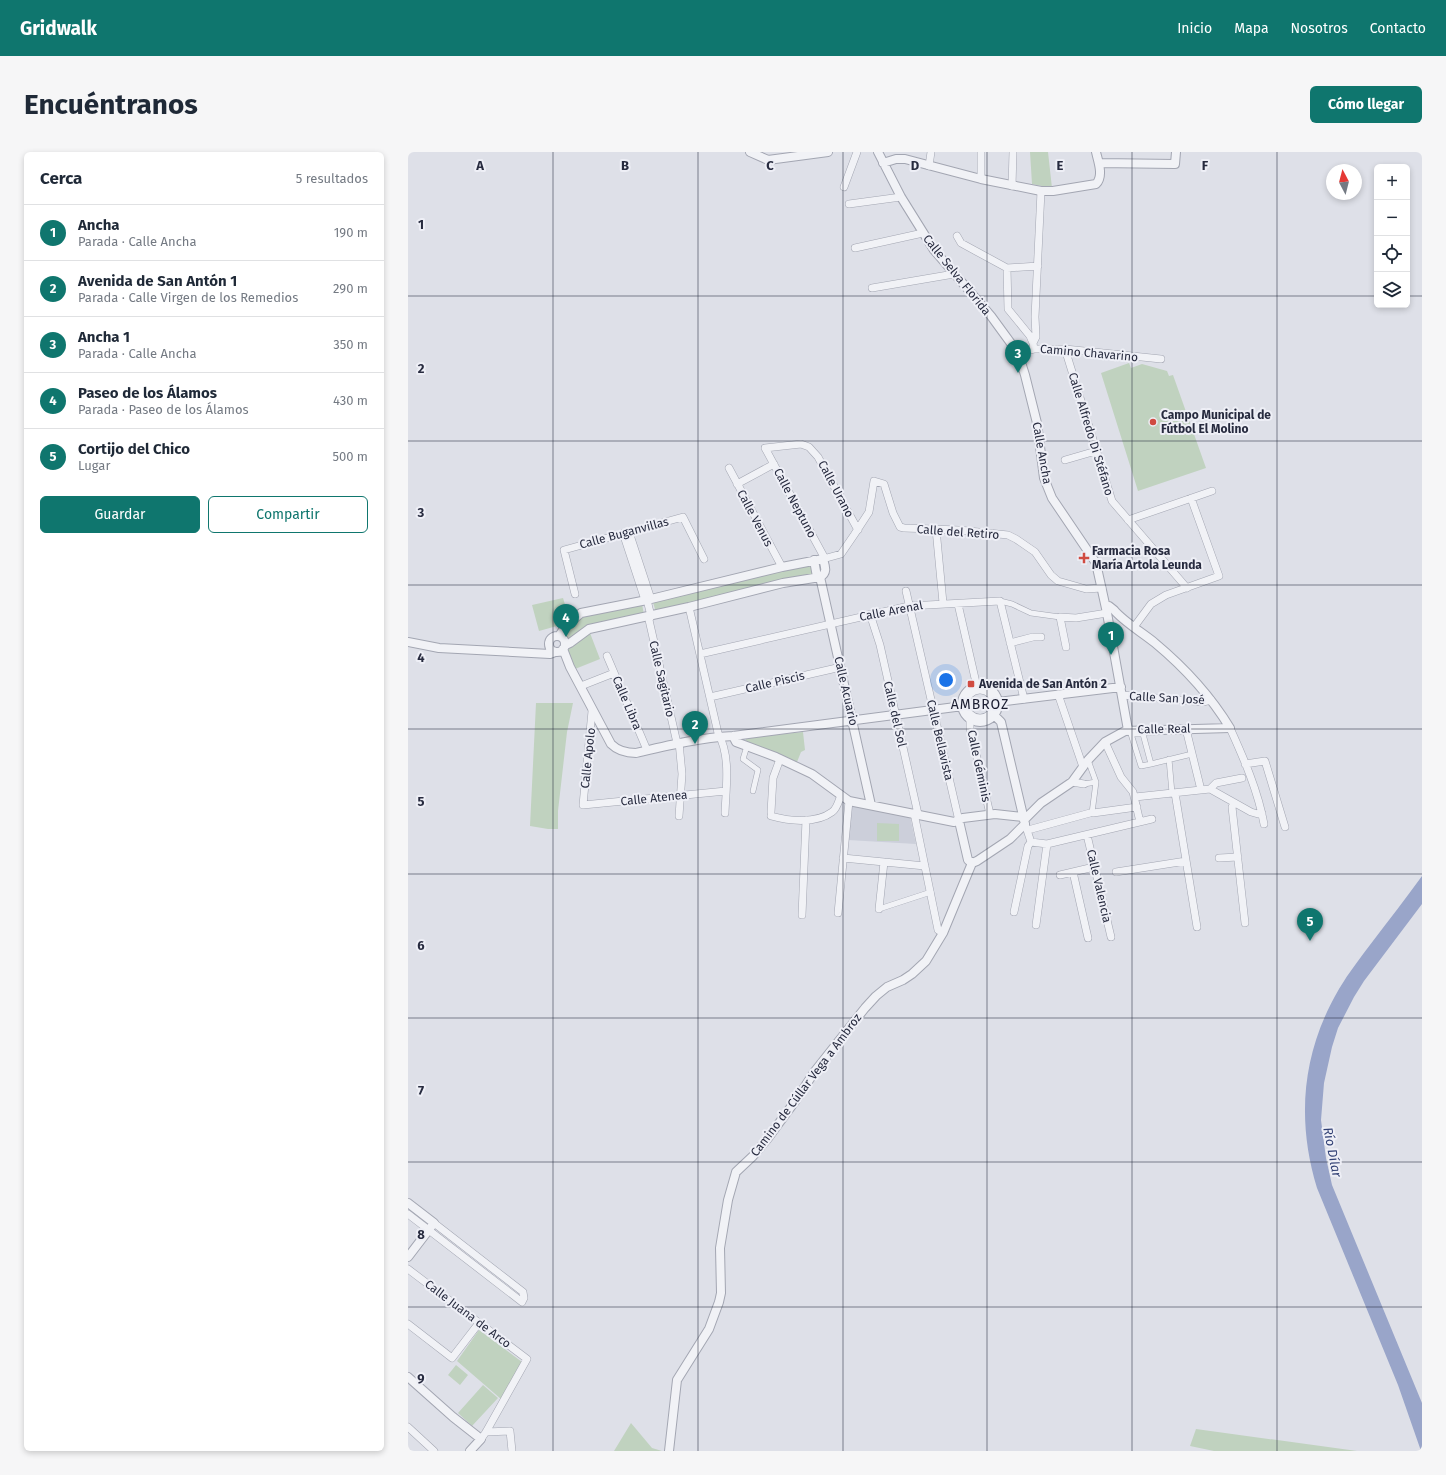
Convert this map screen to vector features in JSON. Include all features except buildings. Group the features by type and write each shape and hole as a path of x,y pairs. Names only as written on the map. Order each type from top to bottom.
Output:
{"street":[{"path":"750,152 768,160 794,154 828,152"},
{"path":"844,187 857,152"},
{"name":"Calle Selva Florida","path":"878,152 901,196 934,250 991,316 1018,353"},
{"path":"929,166 931,152"},
{"path":"981,152 981,179"},
{"path":"1012,186 1013,152"},
{"path":"883,163 896,159 905,159 981,179 1041,192 1096,184 1100,178 1096,152"},
{"path":"1098,162 1175,164 1176,152"},
{"path":"1035,343 1041,192"},
{"path":"849,204 901,196"},
{"path":"855,248 923,233"},
{"path":"957,236 961,243 1007,268 1038,266"},
{"path":"1007,268 1008,309 1035,343"},
{"path":"872,288 954,274"},
{"name":"Camino Chavarino","path":"1018,353 1035,343 1066,349 1161,359"},
{"name":"Calle Alfredo Di Stéfano","path":"1066,349 1112,501 1187,588"},
{"name":"Calle Ancha","path":"1018,353 1037,423 1044,478 1047,488 1052,498 1096,563 1122,691 1128,730"},
{"name":"Calle Urano","path":"765,448 801,444 809,447 818,456 858,530"},
{"name":"Calle Neptuno","path":"765,448 821,552 823,559"},
{"path":"1065,460 1096,451"},
{"path":"737,484 774,464"},
{"name":"Calle Venus","path":"729,468 782,567"},
{"name":"Calle del Retiro","path":"858,530 869,512 874,480 884,484 893,513 900,527 976,531 1008,535 1034,552 1051,575 1058,581 1086,589 1102,588"},
{"path":"1128,520 1212,491"},
{"path":"1134,627 1151,604 1166,595 1219,576 1191,498"},
{"name":"Calle Buganvillas","path":"575,594 564,550 683,517 704,559"},
{"path":"936,529 943,603"},
{"path":"858,530 841,554 581,614 565,627 559,636 555,636 550,640 570,667 581,686 592,711 611,744 616,748 629,753 678,743 963,706"},
{"name":"Calle Sagitario","path":"626,533 644,597 647,600 651,616 649,620 678,743 682,774 679,816"},
{"path":"408,642 439,648 550,654 590,630 690,607 783,583 819,577 824,575 826,572 823,559"},
{"name":"Calle Acuario","path":"814,560 831,624 871,805"},
{"name":"Calle Bellavista","path":"906,591 968,860 972,863"},
{"path":"1000,601 1024,699"},
{"name":"Calle Arenal","path":"700,654 909,606 1000,601 1012,604 1031,613 1076,618 1106,609"},
{"path":"958,604 977,687"},
{"path":"690,607 718,733 721,737 727,764 725,813"},
{"path":"1106,609 1117,613 1156,644 1198,682 1221,713 1230,728 1245,764 1262,813 1264,824"},
{"name":"Calle del Sol","path":"870,614 880,645 895,714 938,930 943,933"},
{"path":"1060,617 1066,647"},
{"path":"558,649 564,639 559,636"},
{"path":"1010,643 1033,637 1041,637"},
{"name":"Calle Libra","path":"607,656 647,750"},
{"name":"Calle Piscis","path":"710,697 841,667"},
{"path":"581,686 614,672"},
{"path":"982,686 990,689 994,692 995,699 997,710 994,715 990,719 981,722 970,718 963,706 963,699 972,688 982,686"},
{"path":"995,699 993,709 984,717 977,717 970,712 967,704 967,700 972,693 980,691 995,699 1024,699 1058,694 1122,691"},
{"name":"Calle San José","path":"1122,691 1203,702 1211,700"},
{"path":"1058,694 1086,764 1096,782 1092,813"},
{"name":"Calle Apolo","path":"583,805 592,711"},
{"path":"994,715 1001,722 1031,842 1028,846 1014,912"},
{"name":"Calle Géminis","path":"970,718 970,728 990,814"},
{"name":"Calle Real","path":"972,863 1010,839 1041,803 1067,787 1072,782 1105,742 1128,730 1230,728"},
{"path":"1186,729 1201,790"},
{"path":"1151,764 1143,734 1131,734 1141,766 1151,764 1169,759 1192,754"},
{"path":"733,736 736,742 782,759 812,774 848,801 954,822 963,818 990,814 1025,822 1136,808"},
{"path":"1105,742 1121,777 1134,792 1140,822"},
{"path":"747,746 743,759 758,770 753,791"},
{"path":"782,759 773,781 771,814 788,820 806,820 823,817 834,811 841,795"},
{"path":"1169,759 1197,927"},
{"path":"1245,764 1265,762 1285,827"},
{"path":"1210,789 1216,783 1242,778"},
{"path":"1072,782 1084,784 1096,782"},
{"path":"1135,797 1210,789 1250,812 1258,814 1262,813"},
{"name":"Calle Atenea","path":"583,805 726,791"},
{"path":"838,913 848,801"},
{"path":"1234,804 1232,807 1245,923"},
{"path":"1031,842 1047,844 1152,819"},
{"path":"802,915 806,820"},
{"name":"Calle Valencia","path":"1087,835 1111,937"},
{"path":"1036,925 1047,844"},
{"path":"1219,858 1238,857"},
{"path":"843,858 925,866"},
{"path":"1116,872 1186,861"},
{"path":"884,862 879,909 931,892"},
{"name":"Camino de Cúllar Vega a Ambroz","path":"669,1451 677,1380 709,1330 719,1302 721,1293 720,1248 728,1200 736,1172 754,1156 796,1100 815,1071 865,1008 887,987 912,974 926,961 943,933 972,863"},
{"path":"1060,875 1094,867"},
{"path":"1073,872 1088,938"},
{"path":"408,1203 432,1227 522,1302 524,1298 523,1292 432,1227 408,1214"},
{"path":"408,1257 432,1227"},
{"name":"Calle Juana de Arco","path":"408,1269 527,1359 484,1435"},
{"path":"408,1324 452,1358 479,1322"},
{"path":"408,1377 453,1417 484,1435 510,1431 512,1451"},
{"path":"408,1427 434,1451"},
{"path":"470,1451 484,1435"}],"shaded area":[{"path":"851,805 910,816 916,844 848,840"}],"green space":[{"path":"1030,152 1048,152 1052,188 1032,184"},
{"name":"Campo Municipal de Fútbol El Molino","path":"1129,363 1131,368 1142,364 1167,371 1169,376 1173,375 1206,468 1138,491 1101,373"},
{"path":"812,564 813,575 656,613 653,602"},
{"path":"563,598 568,614 555,618 557,626 539,631 532,605"},
{"path":"642,604 644,615 588,628 572,640 567,639 563,634 583,616"},
{"path":"590,633 600,659 575,669 568,650"},
{"path":"536,703 573,703 567,732 558,811 558,829 530,826"},
{"path":"803,732 805,750 801,752 797,762 745,742 746,738"},
{"path":"877,823 899,824 899,841 877,841"},
{"path":"479,1330 522,1362 501,1399 457,1361"},
{"path":"456,1365 468,1375 460,1385 448,1375"},
{"path":"483,1385 498,1398 472,1426 458,1413"},
{"path":"631,1423 652,1448 662,1451 614,1451"},
{"path":"1196,1429 1357,1451 1214,1451 1190,1446"}],"water":[{"path":"1422,876 1422,904 1364,981 1338,1028 1324,1083 1321,1120 1326,1158 1332,1185 1422,1403 1421,1451 1398,1385 1317,1188 1310,1162 1306,1137 1305,1111 1306,1086 1310,1061 1317,1037 1327,1013 1339,989 1351,971"}],"place":[{"name":"Ancha 1","path":"1018,373"},
{"name":"Campo Municipal de Fútbol El Molino","path":"1153,422"},
{"name":"Farmacia Rosa María Artola Leunda","path":"1084,558"},
{"name":"Paseo de los Álamos","path":"566,637"},
{"name":"Ancha","path":"1111,655"},
{"name":"Avenida de San Antón 2","path":"971,684"},
{"name":"Avenida de San Antón 1","path":"695,744"},
{"name":"Cortijo del Chico","path":"1310,941"}],"district":[{"name":"AMBROZ","path":"980,704"}],"water label":[{"name":"Río Dílar","path":"1333,1152"}]}
